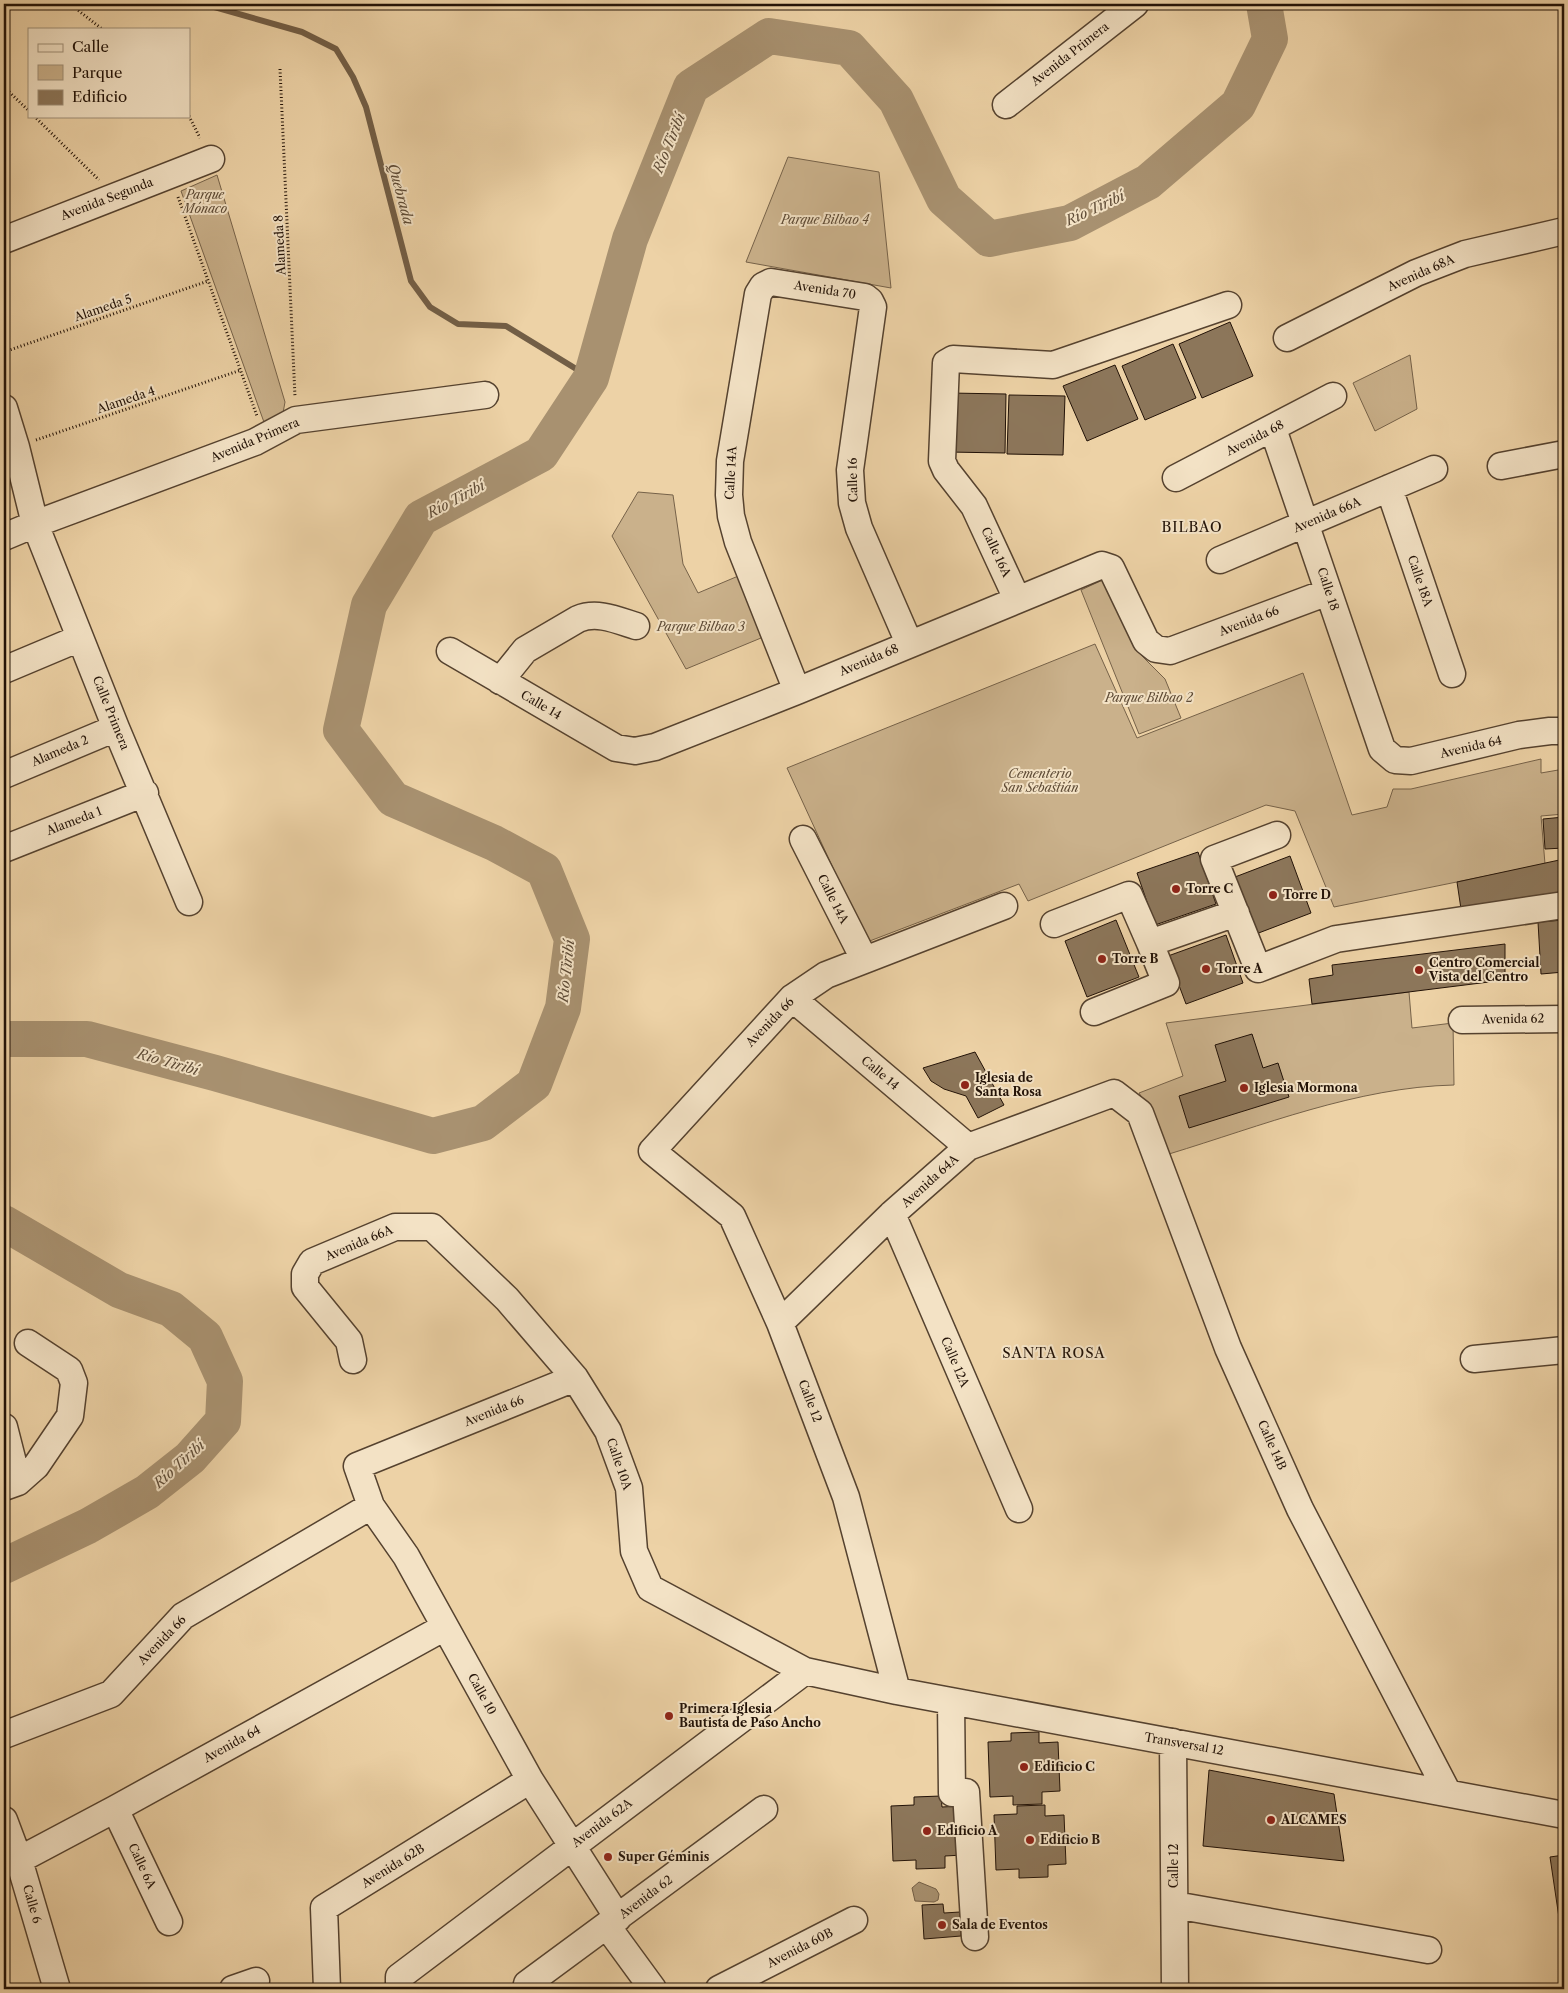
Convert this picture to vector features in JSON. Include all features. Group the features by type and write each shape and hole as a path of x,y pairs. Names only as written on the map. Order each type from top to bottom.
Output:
{"street":[{"name":"Avenida Primera","path":"1006,104 1135,4"},
{"name":"Avenida Segunda","path":"4,240 211,159"},
{"name":"Avenida 68A","path":"1287,338 1416,273 1465,254 1564,231"},
{"name":"Avenida 70","path":"771,282 865,297 873,307"},
{"name":"Calle 14A","path":"771,282 764,286 758,294 730,461 729,495 731,516 738,542 797,691"},
{"name":"Calle 16A","path":"1017,599 974,506 946,470 942,461 946,363 953,360 1053,365 1228,305"},
{"name":"Calle 16","path":"873,307 850,470 852,504 858,528 909,643"},
{"name":"Avenida Primera","path":"4,537 255,442 296,420 485,395"},
{"name":"Avenida 68","path":"1176,478 1274,429 1334,396"},
{"name":"Calle Primera","path":"4,413 16,447 35,524 116,728 145,793 189,902"},
{"name":"Calle 18","path":"1274,429 1382,749"},
{"path":"1501,466 1564,454"},
{"name":"Avenida 66A","path":"1220,560 1434,469"},
{"name":"Calle 18A","path":"1389,488 1452,674"},
{"name":"Avenida 68","path":"635,751 655,747 797,691 909,643 1102,565 1111,568 1146,640 1156,649 1170,651"},
{"name":"Avenida 66","path":"1170,651 1328,592"},
{"path":"500,681 525,650 582,617 597,615 636,626"},
{"path":"4,670 80,638"},
{"name":"Calle 14","path":"450,651 616,748 635,751"},
{"name":"Alameda 2","path":"4,775 116,728"},
{"name":"Avenida 64","path":"1382,749 1395,760 1411,761 1519,735 1550,730 1564,731"},
{"name":"Alameda 1","path":"4,849 145,793"},
{"path":"1277,835 1214,859 1258,969 1336,939 1564,905"},
{"name":"Calle 14A","path":"802,839 864,959"},
{"path":"1054,924 1129,895 1166,983 1094,1012"},
{"name":"Avenida 66","path":"652,1151 792,998 826,974 1004,906"},
{"path":"1150,943 1236,913"},
{"name":"Calle 14","path":"792,998 968,1147"},
{"name":"Avenida 62","path":"1462,1020 1564,1019"},
{"name":"Avenida 64A","path":"780,1323 892,1214 968,1147 1114,1093"},
{"name":"Calle 14B","path":"1114,1093 1140,1114 1228,1348 1300,1509 1448,1792"},
{"name":"Calle 12","path":"652,1151 732,1216 780,1323 846,1498 897,1691"},
{"name":"Calle 12A","path":"892,1214 1019,1509"},
{"name":"Avenida 66A","path":"353,1360 349,1341 305,1286 305,1274 312,1262 395,1227 432,1227"},
{"name":"Calle 10A","path":"432,1227 507,1299 575,1378 608,1431 629,1488 634,1551 650,1588 805,1672"},
{"path":"11,1485 36,1466 70,1416 74,1383 69,1370 28,1344"},
{"path":"1474,1359 1564,1350"},
{"name":"Avenida 66","path":"357,1466 575,1378"},
{"path":"4,1427 11,1485"},
{"name":"Calle 10","path":"357,1466 371,1506 406,1556 530,1780 572,1845 613,1922 654,1989"},
{"name":"Avenida 66","path":"4,1735 111,1694 183,1616 371,1506"},
{"name":"Avenida 64","path":"19,1860 445,1627"},
{"name":"Transversal 12","path":"805,1672 897,1691 1564,1815"},
{"name":"Avenida 62A","path":"399,1983 572,1845 805,1672"},
{"path":"951,1701 952,1793 966,1792 975,1937"},
{"name":"Calle 12","path":"1174,1742 1175,1989"},
{"name":"Avenida 62B","path":"327,1989 324,1908 530,1780"},
{"name":"Calle 6A","path":"115,1809 169,1922"},
{"name":"Avenida 62","path":"527,1986 764,1809"},
{"name":"Calle 6","path":"4,1820 19,1860 57,1989"},
{"path":"1175,1905 1428,1950"},
{"name":"Avenida 60B","path":"719,1989 854,1920"}],"path":[{"path":"70,4 101,28"},
{"name":"Alameda 8","path":"280,69 294,340 296,420"},
{"path":"4,87 28,110"},
{"path":"36,118 116,196"},
{"path":"170,175 265,437"},
{"name":"Alameda 5","path":"4,352 208,281"},
{"name":"Alameda 4","path":"16,447 241,370"}],"green space":[{"name":"Parque Bilbao 4","path":"788,157 879,172 891,288 746,262"},
{"name":"Parque Mónaco","path":"217,175 285,402 283,413 265,425 181,191"},
{"path":"1410,355 1417,409 1375,431 1353,383"},
{"name":"Parque Bilbao 3","path":"638,492 673,495 683,564 698,593 743,574 761,638 686,669 612,536"},
{"name":"Parque Bilbao 2","path":"1109,577 1138,652 1165,679 1181,718 1139,734 1081,590"},
{"name":"Cementerio San Sebastián","path":"1095,644 1137,738 1303,673 1352,815 1387,807 1393,789 1411,789 1541,759 1541,773 1564,769 1564,814 1541,816 1545,864 1334,907 1295,811 1266,805 1028,901 1019,884 867,942 787,768"},
{"path":"1409,992 1412,1028 1453,1023 1454,1085 1418,1087 1346,1100 1274,1120 1169,1154 1139,1093 1183,1076 1166,1023"}],"shaded area":[{"path":"919,1882 936,1889 939,1894 938,1900 934,1902 915,1901 912,1888"}],"building":[{"path":"1230,322 1253,376 1202,398 1179,344"},
{"path":"1173,344 1196,398 1145,420 1122,366"},
{"path":"1115,365 1138,419 1087,441 1063,386"},
{"path":"950,393 1006,394 1005,453 948,452"},
{"path":"1009,395 1065,396 1063,455 1007,454"},
{"path":"1564,817 1564,848 1545,849 1543,819"},
{"name":"Torre C","path":"1198,852 1216,904 1155,925 1137,873"},
{"name":"Torre D","path":"1290,856 1311,913 1256,934 1235,877"},
{"path":"1564,859 1564,897 1461,909 1457,882"},
{"name":"Torre B","path":"1116,920 1139,977 1087,997 1065,941"},
{"path":"1564,920 1564,972 1541,974 1538,922"},
{"name":"Torre A","path":"1226,935 1243,983 1186,1004 1168,956"},
{"name":"Centro Comercial Vista del Centro","path":"1505,944 1505,980 1312,1004 1309,979 1333,975 1332,965"},
{"name":"Iglesia Mormona","path":"1252,1034 1263,1068 1278,1063 1289,1097 1189,1128 1179,1096 1226,1081 1215,1045"},
{"name":"Iglesia de Santa Rosa","path":"975,1052 1004,1105 978,1118 966,1096 944,1089 931,1081 923,1068"},
{"name":"Edificio C","path":"1039,1732 1039,1743 1058,1742 1060,1791 1042,1792 1042,1804 1013,1805 1013,1796 990,1797 988,1742 1011,1741 1011,1733"},
{"name":"ALCAMES","path":"1209,1770 1334,1794 1344,1861 1203,1846"},
{"name":"Edificio A","path":"941,1796 942,1807 961,1806 963,1855 945,1856 945,1868 916,1869 916,1860 893,1861 891,1806 914,1805 914,1797"},
{"name":"Edificio B","path":"1045,1805 1045,1816 1064,1815 1066,1864 1048,1865 1048,1877 1019,1878 1019,1869 996,1870 994,1815 1017,1814 1017,1806"},
{"path":"1564,1855 1564,1937 1562,1938 1550,1857"},
{"name":"Sala de Eventos","path":"943,1904 944,1913 960,1912 961,1936 924,1939 922,1905"}],"waterway":[{"name":"Quebrada","path":"204,4 302,32 336,49 353,77 366,107 411,281 430,307 458,324 506,326 591,378"},
{"name":"Río Tiribí","path":"4,1039 87,1039 215,1073 433,1136 483,1123 534,1084 563,1008 572,939 544,870 494,843 393,799 341,730 369,605 421,518 541,454 591,378 630,239 691,87 769,36 849,48 896,100 944,199 989,239 1070,223 1148,182 1238,105 1270,39 1264,4"},
{"name":"Río Tiribí","path":"4,1223 119,1290 171,1309 205,1337 225,1381 223,1421 190,1458 147,1492 88,1526 4,1566"}],"place":[{"name":"Torre C","path":"1176,889"},
{"name":"Torre D","path":"1273,895"},
{"name":"Torre B","path":"1102,959"},
{"name":"Torre A","path":"1206,969"},
{"name":"Centro Comercial Vista del Centro","path":"1419,970"},
{"name":"Iglesia de Santa Rosa","path":"965,1085"},
{"name":"Iglesia Mormona","path":"1244,1088"},
{"name":"Primera Iglesia Bautista de Paso Ancho","path":"669,1716"},
{"name":"Edificio C","path":"1024,1767"},
{"name":"ALCAMES","path":"1271,1820"},
{"name":"Edificio A","path":"927,1831"},
{"name":"Edificio B","path":"1030,1840"},
{"name":"Super Géminis","path":"608,1857"},
{"name":"Sala de Eventos","path":"942,1925"}],"district":[{"name":"BILBAO","path":"1192,527"},
{"name":"SANTA ROSA","path":"1054,1353"}]}
